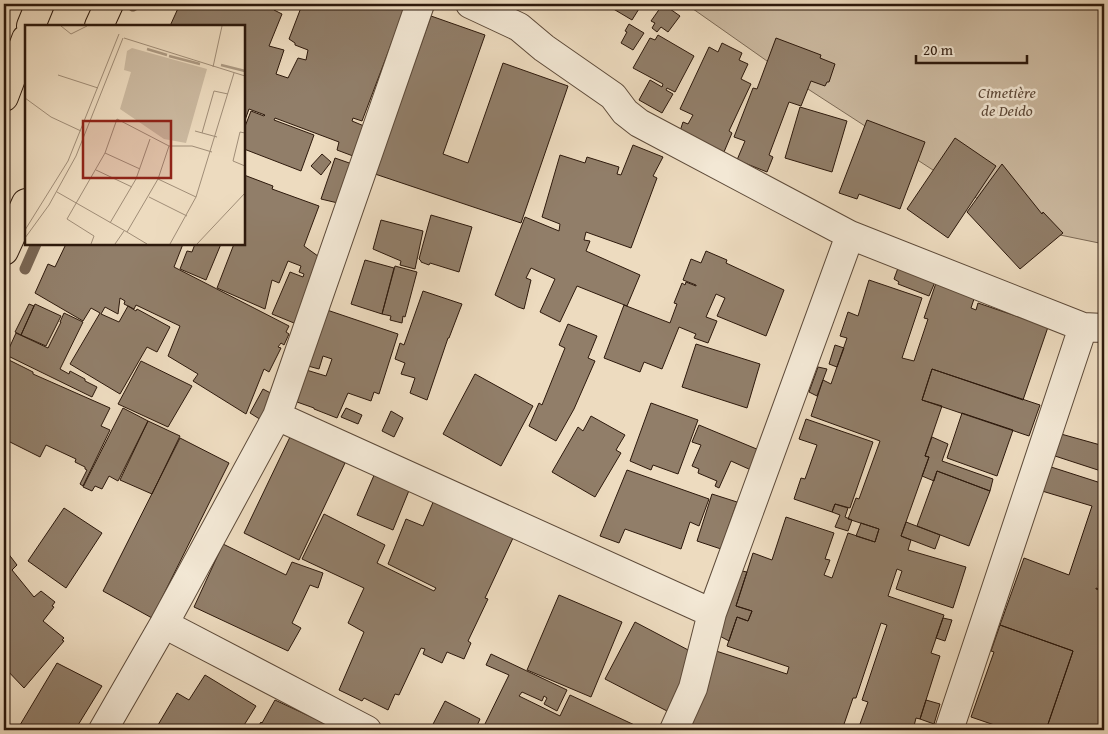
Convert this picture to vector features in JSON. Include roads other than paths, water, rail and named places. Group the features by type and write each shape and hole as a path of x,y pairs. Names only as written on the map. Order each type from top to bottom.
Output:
{"main road":[{"path":"31,25 40,4"},
{"path":"99,25 109,4"},
{"path":"4,97 25,42"},
{"path":"4,251 25,205"}],"street":[{"path":"104,730 277,416 420,4"},
{"path":"470,4 519,27 544,48 612,96 625,112 639,123 850,235 1094,328 949,730"},
{"path":"674,730 693,688 712,613 850,235"},
{"path":"277,416 712,613"},
{"path":"164,624 368,730"}],"waterway":[{"path":"25,269 36,245"}],"park label":[{"name":"Cimetière de Deido","path":"1007,101"}]}
